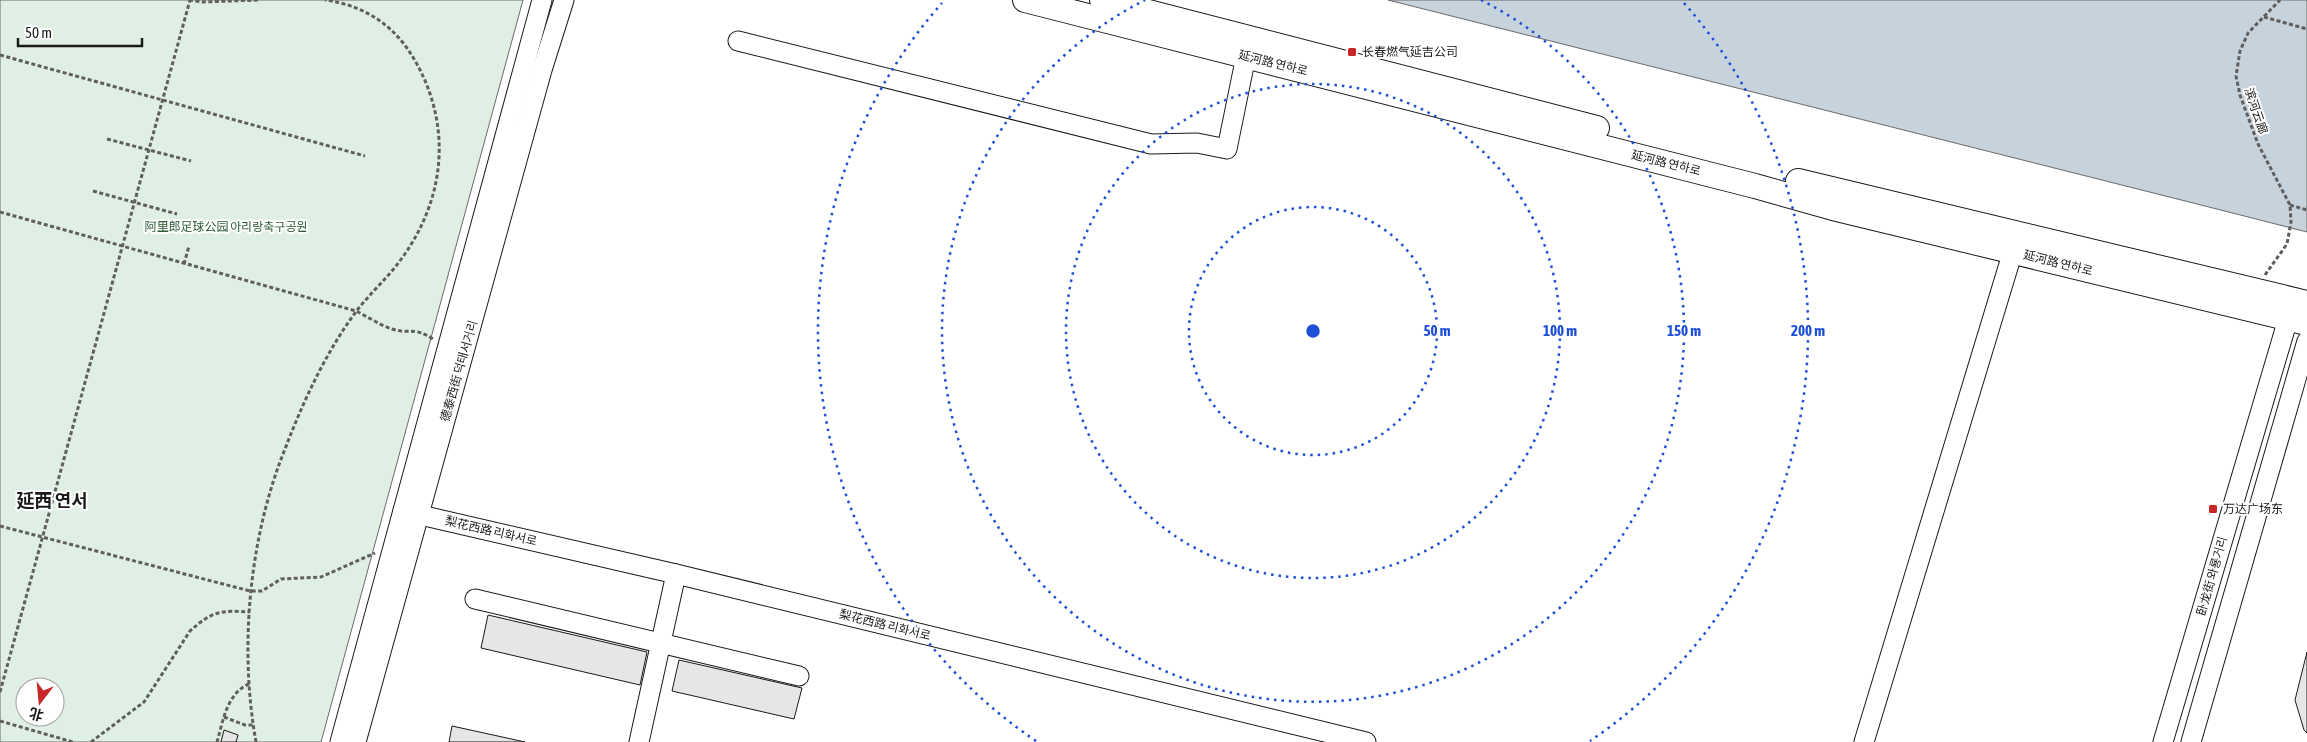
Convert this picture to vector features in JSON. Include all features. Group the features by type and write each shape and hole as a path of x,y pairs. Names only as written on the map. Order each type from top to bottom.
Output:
{"main road":[{"name":"延河路 연하로","path":"1025,0 1745,183 1833,208 2298,321"},
{"name":"延河路 연하로","path":"1102,0 1838,192 2307,304"}],"street":[{"name":"德泰西街 덕태서거리","path":"356,742 410,513 542,0"},
{"name":"德泰西街 덕태서거리","path":"340,742 564,0"},
{"path":"738,41 1151,144 1197,143 1227,149 1246,56"},
{"path":"1864,742 2012,252"},
{"path":"2298,321 2307,304"},
{"name":"卧龙街 와룡거리","path":"2163,742 2298,321"},
{"name":"卧龙街 와룡거리","path":"2191,742 2307,341"},
{"name":"梨花西路 리화서로","path":"410,513 676,574 1366,742"},
{"path":"639,742 676,574"},
{"path":"475,599 799,676"}],"path":[{"path":"0,692 122,245 164,101 190,0 202,2 258,0"},
{"path":"256,742 249,684 250,591 266,512 284,450 327,358 356,311 403,258 418,233 438,179 441,158 440,137 426,81 413,57 399,39 380,20 359,8 325,0"},
{"name":"滨河云廊","path":"2263,277 2287,244 2291,222 2290,205 2258,144 2240,95 2236,76 2240,51 2248,33 2280,0"},
{"path":"2264,17 2307,29"},
{"path":"0,55 365,156"},
{"path":"107,139 191,161"},
{"path":"93,191 177,214"},
{"path":"2290,205 2307,210"},
{"path":"0,212 356,311 394,329 404,331 416,330 436,341"},
{"path":"184,264 189,246"},
{"path":"0,526 250,591 262,591 281,579 320,577 378,551"},
{"path":"91,742 144,702 190,631 199,622 221,611 250,612"},
{"path":"217,742 224,717 236,692 249,684"},
{"path":"224,717 245,725 253,724"},
{"path":"0,721 73,742"}],"green space":[{"name":"阿里郎足球公园 아리랑축구공원","path":"0,0 523,0 321,742 0,742"}],"shaded area":[{"path":"1388,0 2307,0 2307,232 2201,205"}],"building":[{"path":"488,615 647,652 640,685 481,648"},
{"path":"2307,652 2307,733 2304,730 2295,700"},
{"path":"679,660 802,688 794,719 672,691"},
{"path":"452,726 525,742 449,742"},
{"path":"224,730 238,735 236,742 221,742"}],"place":[{"name":"长春燃气延吉公司","path":"1352,52"},
{"name":"万达广场东","path":"2213,509"}],"district":[{"name":"延西 연서","path":"52,501"}]}
